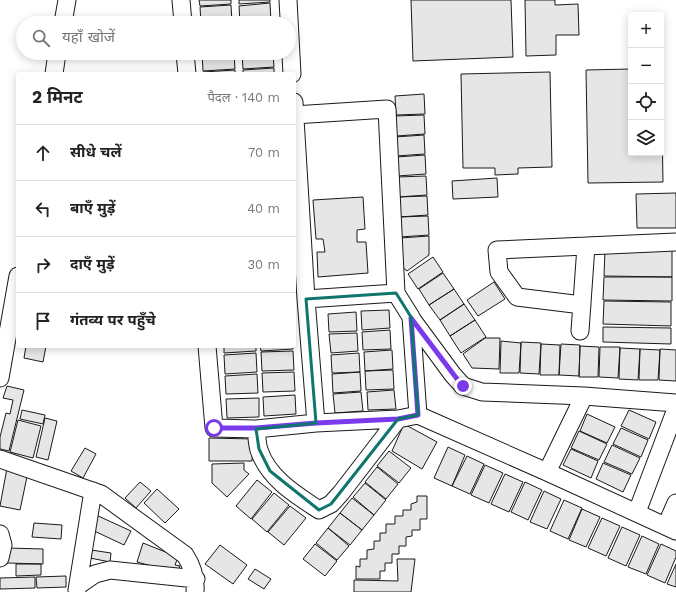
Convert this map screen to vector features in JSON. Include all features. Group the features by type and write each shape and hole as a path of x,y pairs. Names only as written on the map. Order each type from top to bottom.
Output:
{"street":[{"path":"64,16 67,0"},
{"path":"181,0 182,16"},
{"path":"288,0 289,16"},
{"path":"54,72 56,60"},
{"path":"186,60 187,72"},
{"path":"291,60 292,72"},
{"path":"296,111 387,110 396,293 411,318 463,386 482,392 584,396 676,403"},
{"path":"296,142 316,423"},
{"path":"582,305 517,297 499,272 497,250 676,242"},
{"path":"580,330 586,246"},
{"path":"0,378 16,287"},
{"path":"306,299 396,293"},
{"path":"411,318 418,415"},
{"path":"208,348 214,428 256,428 398,419 418,415 637,512 671,529 676,503"},
{"path":"548,472 584,396"},
{"path":"637,512 676,409"},
{"path":"256,428 259,449 270,471 299,498 319,510 331,504 341,493 398,419"},
{"path":"0,459 101,494 181,552 189,561 195,586 110,570 95,574 78,588"},
{"path":"78,588 93,491"},
{"path":"0,534 3,544 0,558"}],"highlighted area":[{"path":"396,293 411,317 418,415 398,419 331,504 319,510 270,471 259,449 256,429 316,423 306,299"}],"building":[{"path":"199,0 231,0 231,4 200,6"},
{"path":"239,0 270,0 270,2 239,4"},
{"path":"411,0 511,0 513,57 413,61"},
{"path":"525,0 555,0 555,5 578,4 579,35 556,35 556,55 526,56"},
{"path":"270,3 271,16 240,16 239,6"},
{"path":"231,5 232,16 201,16 200,7"},
{"path":"202,60 234,60 235,69 203,71"},
{"path":"242,60 274,60 274,67 243,69"},
{"path":"274,68 274,72 243,72 243,70"},
{"path":"628,69 628,156 663,156 663,182 588,183 586,70"},
{"path":"235,70 235,72 203,72"},
{"path":"550,72 552,167 518,168 518,174 495,175 495,168 463,168 461,74"},
{"path":"424,94 425,114 396,115 395,96"},
{"path":"424,115 425,134 396,136 395,116"},
{"path":"424,135 425,154 396,156 395,137"},
{"path":"425,155 426,174 397,176 396,157"},
{"path":"426,176 427,195 398,197 397,177"},
{"path":"497,178 498,197 453,199 452,181"},
{"path":"676,193 676,228 637,228 636,194"},
{"path":"427,196 428,215 399,217 398,197"},
{"path":"363,197 365,229 357,230 357,242 366,242 368,273 318,277 317,252 325,252 323,239 316,239 313,200"},
{"path":"428,216 429,235 400,237 399,217"},
{"path":"429,236 429,255 407,271 401,266 400,238"},
{"path":"605,250 672,250 672,277 604,276"},
{"path":"433,257 443,272 418,289 408,274"},
{"path":"443,273 454,289 429,305 419,289"},
{"path":"604,277 672,277 672,301 603,300"},
{"path":"494,282 505,299 478,316 467,300"},
{"path":"454,289 464,304 440,320 429,305"},
{"path":"604,301 671,302 671,326 603,324"},
{"path":"464,304 475,320 450,336 440,320"},
{"path":"389,310 390,328 362,330 361,311"},
{"path":"356,312 357,331 329,332 328,314"},
{"path":"475,320 486,337 461,353 450,336"},
{"path":"603,327 671,328 671,344 603,342"},
{"path":"390,330 391,349 363,350 362,332"},
{"path":"357,333 358,351 331,353 329,334"},
{"path":"485,338 500,338 499,369 472,368 463,354"},
{"path":"501,341 521,343 519,373 500,373"},
{"path":"521,342 541,343 539,374 520,373"},
{"path":"541,344 560,345 559,375 540,375"},
{"path":"561,344 580,345 579,376 559,375"},
{"path":"580,346 599,347 598,377 579,377"},
{"path":"600,347 620,347 618,378 599,377"},
{"path":"26,348 46,348 43,362 24,358"},
{"path":"224,348 256,348 256,351 224,353"},
{"path":"260,348 293,348 293,349 261,351"},
{"path":"620,348 640,349 638,380 619,379"},
{"path":"640,349 660,350 658,380 639,380"},
{"path":"660,349 676,350 676,381 659,380"},
{"path":"392,350 393,369 365,371 364,352"},
{"path":"293,351 294,370 262,371 261,352"},
{"path":"256,353 257,372 225,374 224,355"},
{"path":"359,353 360,372 332,373 331,355"},
{"path":"393,370 394,389 366,390 365,371"},
{"path":"294,372 295,391 263,392 262,373"},
{"path":"360,372 361,391 333,393 332,374"},
{"path":"257,374 258,393 226,394 225,376"},
{"path":"7,386 24,390 9,451 0,449 0,437 6,413 10,414 13,400 3,398"},
{"path":"394,390 396,409 368,410 367,392"},
{"path":"361,392 363,411 335,413 333,394"},
{"path":"295,395 296,414 264,416 263,397"},
{"path":"259,398 259,417 227,418 226,399"},
{"path":"22,410 45,415 43,424 20,419"},
{"path":"629,410 656,422 649,439 621,426"},
{"path":"587,414 615,427 607,443 580,431"},
{"path":"45,418 57,421 48,460 36,457"},
{"path":"18,420 41,426 33,458 10,452"},
{"path":"404,424 437,442 422,469 392,451"},
{"path":"621,428 648,440 641,457 613,444"},
{"path":"579,431 607,444 599,460 571,448"},
{"path":"209,438 253,439 252,461 209,461"},
{"path":"612,445 640,458 632,474 604,462"},
{"path":"448,447 465,455 452,486 434,478"},
{"path":"85,448 96,454 83,478 71,471"},
{"path":"571,449 598,461 591,478 563,465"},
{"path":"389,451 411,468 399,483 377,466"},
{"path":"467,456 484,464 470,494 452,486"},
{"path":"244,463 244,470 249,474 227,497 212,483 212,464"},
{"path":"603,463 631,475 623,492 596,479"},
{"path":"485,465 503,473 489,503 471,495"},
{"path":"377,467 398,484 386,499 365,482"},
{"path":"7,468 28,472 20,510 0,506"},
{"path":"505,474 523,482 509,512 491,504"},
{"path":"257,480 272,492 251,519 236,506"},
{"path":"140,482 151,491 136,508 125,498"},
{"path":"525,482 542,490 528,520 511,512"},
{"path":"365,483 386,500 374,515 353,497"},
{"path":"157,489 179,509 165,523 144,503"},
{"path":"544,491 561,499 547,529 530,522"},
{"path":"274,493 289,505 267,532 252,519"},
{"path":"417,496 427,496 427,519 420,519 420,530 412,530 412,536 406,537 406,546 399,546 399,554 392,554 392,563 385,563 385,571 380,571 380,579 356,579 356,566 360,567 360,559 367,559 367,550 374,549 374,541 380,541 380,533 386,533 386,524 395,524 395,516 403,516 403,510 411,510 411,504 417,502"},
{"path":"352,498 374,515 362,530 340,513"},
{"path":"564,500 582,508 568,539 550,531"},
{"path":"290,506 306,518 284,545 268,532"},
{"path":"582,509 600,517 586,547 569,540"},
{"path":"340,513 362,530 350,545 328,528"},
{"path":"96,515 131,531 124,545 90,529"},
{"path":"602,518 620,526 606,556 588,548"},
{"path":"34,523 62,525 61,539 32,537"},
{"path":"622,527 640,535 626,566 608,558"},
{"path":"328,528 349,546 337,560 316,543"},
{"path":"642,536 659,544 646,574 628,567"},
{"path":"143,543 178,557 175,565 180,566 177,573 137,562"},
{"path":"315,544 337,561 325,576 303,559"},
{"path":"661,544 676,551 676,557 665,583 647,575"},
{"path":"220,545 247,565 233,584 205,564"},
{"path":"7,548 43,549 43,564 7,563"},
{"path":"91,550 111,553 110,562 90,558"},
{"path":"397,559 415,559 411,592 354,592 354,580 398,581"},
{"path":"16,564 41,564 41,575 16,576"},
{"path":"676,564 676,587 667,584"},
{"path":"255,569 271,579 264,589 248,579"},
{"path":"66,576 66,587 37,588 36,577"},
{"path":"35,577 35,588 0,589 0,578"}],"route":[{"path":"214,428 256,428 398,419 418,415 411,318 463,386"}]}
